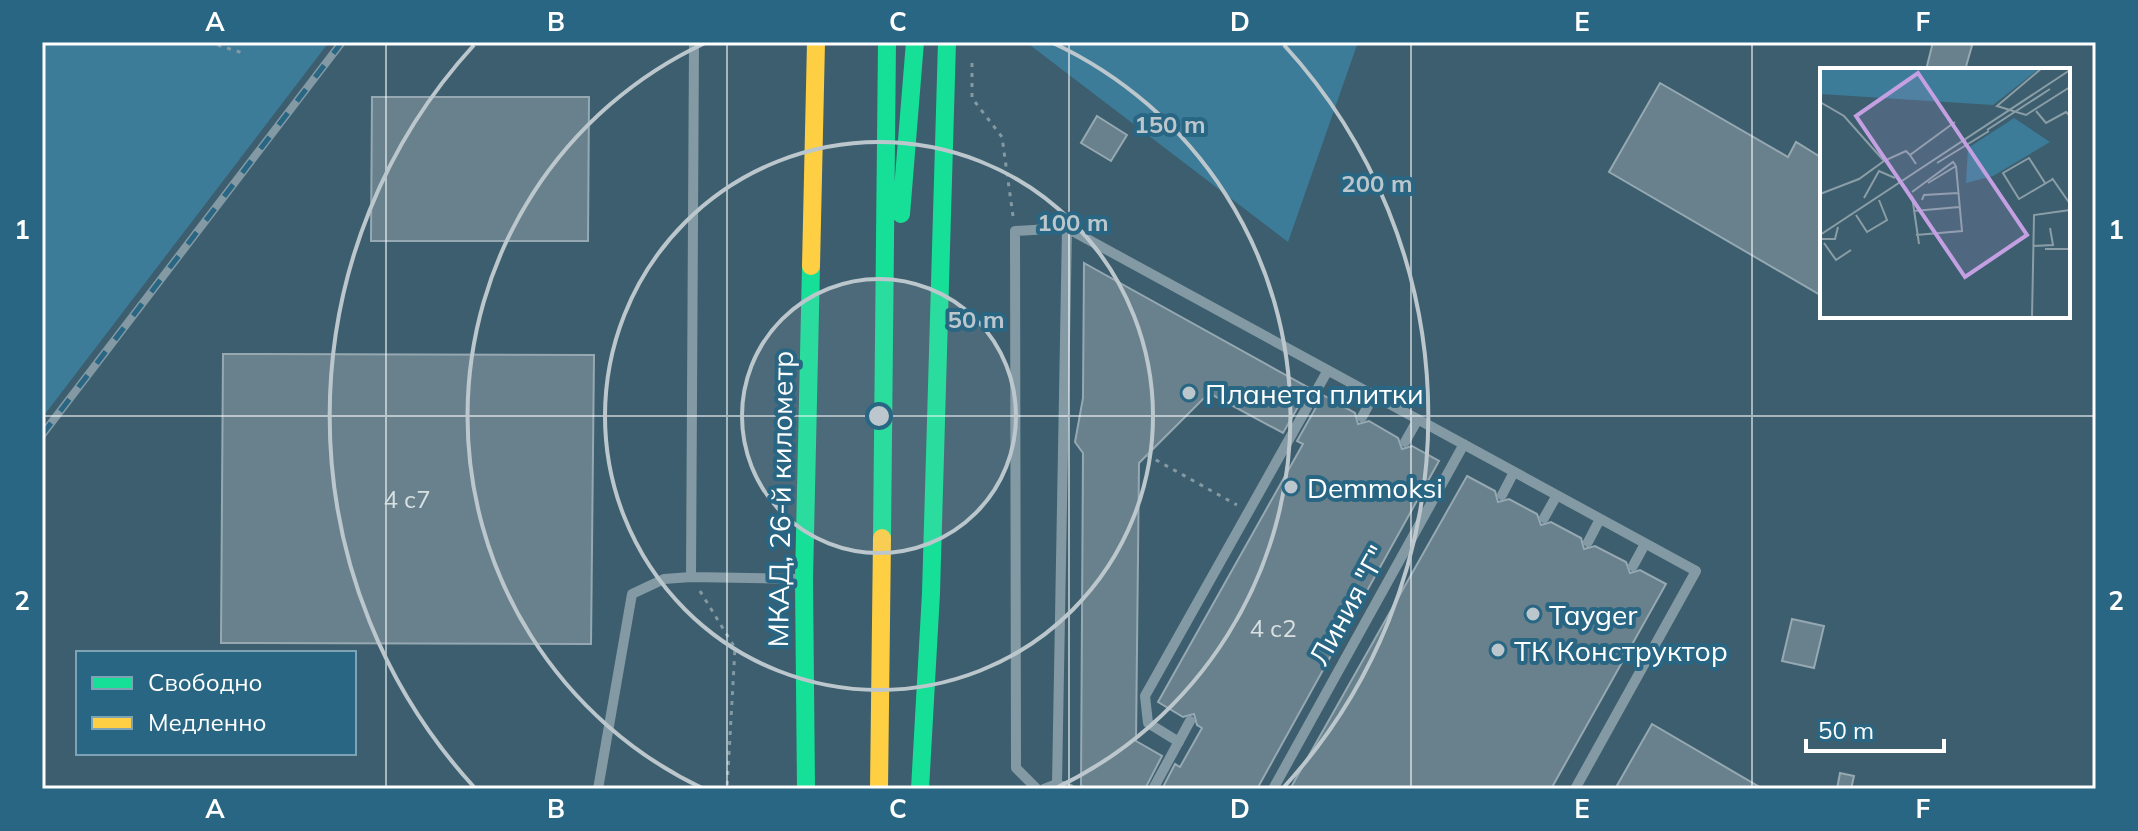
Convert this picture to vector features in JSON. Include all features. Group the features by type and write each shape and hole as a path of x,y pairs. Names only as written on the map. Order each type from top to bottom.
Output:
{"main road":[{"name":"МКАД, 26-й километр","path":"806,789 804,579 816,42"},
{"path":"879,789 887,42"},
{"path":"883,429 915,42"},
{"path":"920,789 931,593 947,42"}],"lane":[{"path":"691,577 694,42"},
{"path":"1057,784 1067,228"},
{"path":"1037,789 1016,768 1015,231 1067,228 1696,571 1575,789"},
{"path":"1179,742 1148,723 1145,696 1328,370"},
{"path":"1362,417 1374,395"},
{"path":"1405,442 1418,419"},
{"name":"Линия \"Г\"","path":"1273,789 1464,444"},
{"path":"1502,495 1514,472"},
{"path":"1544,518 1557,495"},
{"path":"1588,542 1600,519"},
{"path":"1633,566 1645,544"},
{"path":"598,789 632,594 664,579 804,579"},
{"path":"1153,789 1190,721"},
{"path":"1044,789 1057,784 1070,789"}],"path":[{"path":"208,42 243,53"},
{"path":"972,56 972,98 1002,137 1015,231"},
{"path":"1147,455 1248,511"},
{"path":"691,577 735,648 727,789"}],"shaded area":[{"path":"42,42 329,42 42,418"},
{"path":"1026,42 1358,42 1288,242"}],"building":[{"path":"1933,42 1973,42 1966,68 1926,68"},
{"path":"1660,83 1788,157 1796,142 1820,157 1820,295 1609,172"},
{"path":"372,97 589,97 588,241 371,241"},
{"path":"1097,116 1127,135 1111,161 1081,143"},
{"path":"1084,263 1309,388 1283,433 1209,393 1139,463 1136,741 1162,756 1145,789 1088,789 1081,785 1083,453 1075,442 1083,398"},
{"path":"223,354 594,355 591,644 221,643"},
{"path":"1323,395 1355,413 1358,424 1369,421 1398,438 1402,449 1412,446 1439,461 1257,789 1162,789 1175,764 1180,767 1202,728 1197,725 1194,714 1183,717 1158,702 1303,444 1297,441"},
{"name":"ТК Конструктор","path":"1467,476 1495,491 1498,502 1509,499 1537,514 1541,525 1551,522 1581,538 1584,549 1595,546 1626,562 1630,573 1640,570 1666,584 1551,789 1290,789"},
{"path":"1792,619 1824,626 1814,668 1782,661"},
{"path":"1652,724 1763,789 1615,789"},
{"path":"1840,773 1854,776 1851,789 1837,789"}],"railway":[{"path":"42,435 342,42"}],"traffic: fast":[{"path":"882,538 887,42"},
{"path":"901,214 915,42"},
{"path":"920,789 931,593 947,42"},
{"path":"806,789 804,579 811,266"}],"traffic: slow":[{"path":"811,266 816,42"},
{"path":"879,789 882,538"}],"place":[{"name":"Планета плитки","path":"1189,393"},
{"name":"Demmoksi","path":"1291,487"},
{"name":"Tayger","path":"1533,614"},
{"name":"ТК Конструктор","path":"1498,650"}]}
